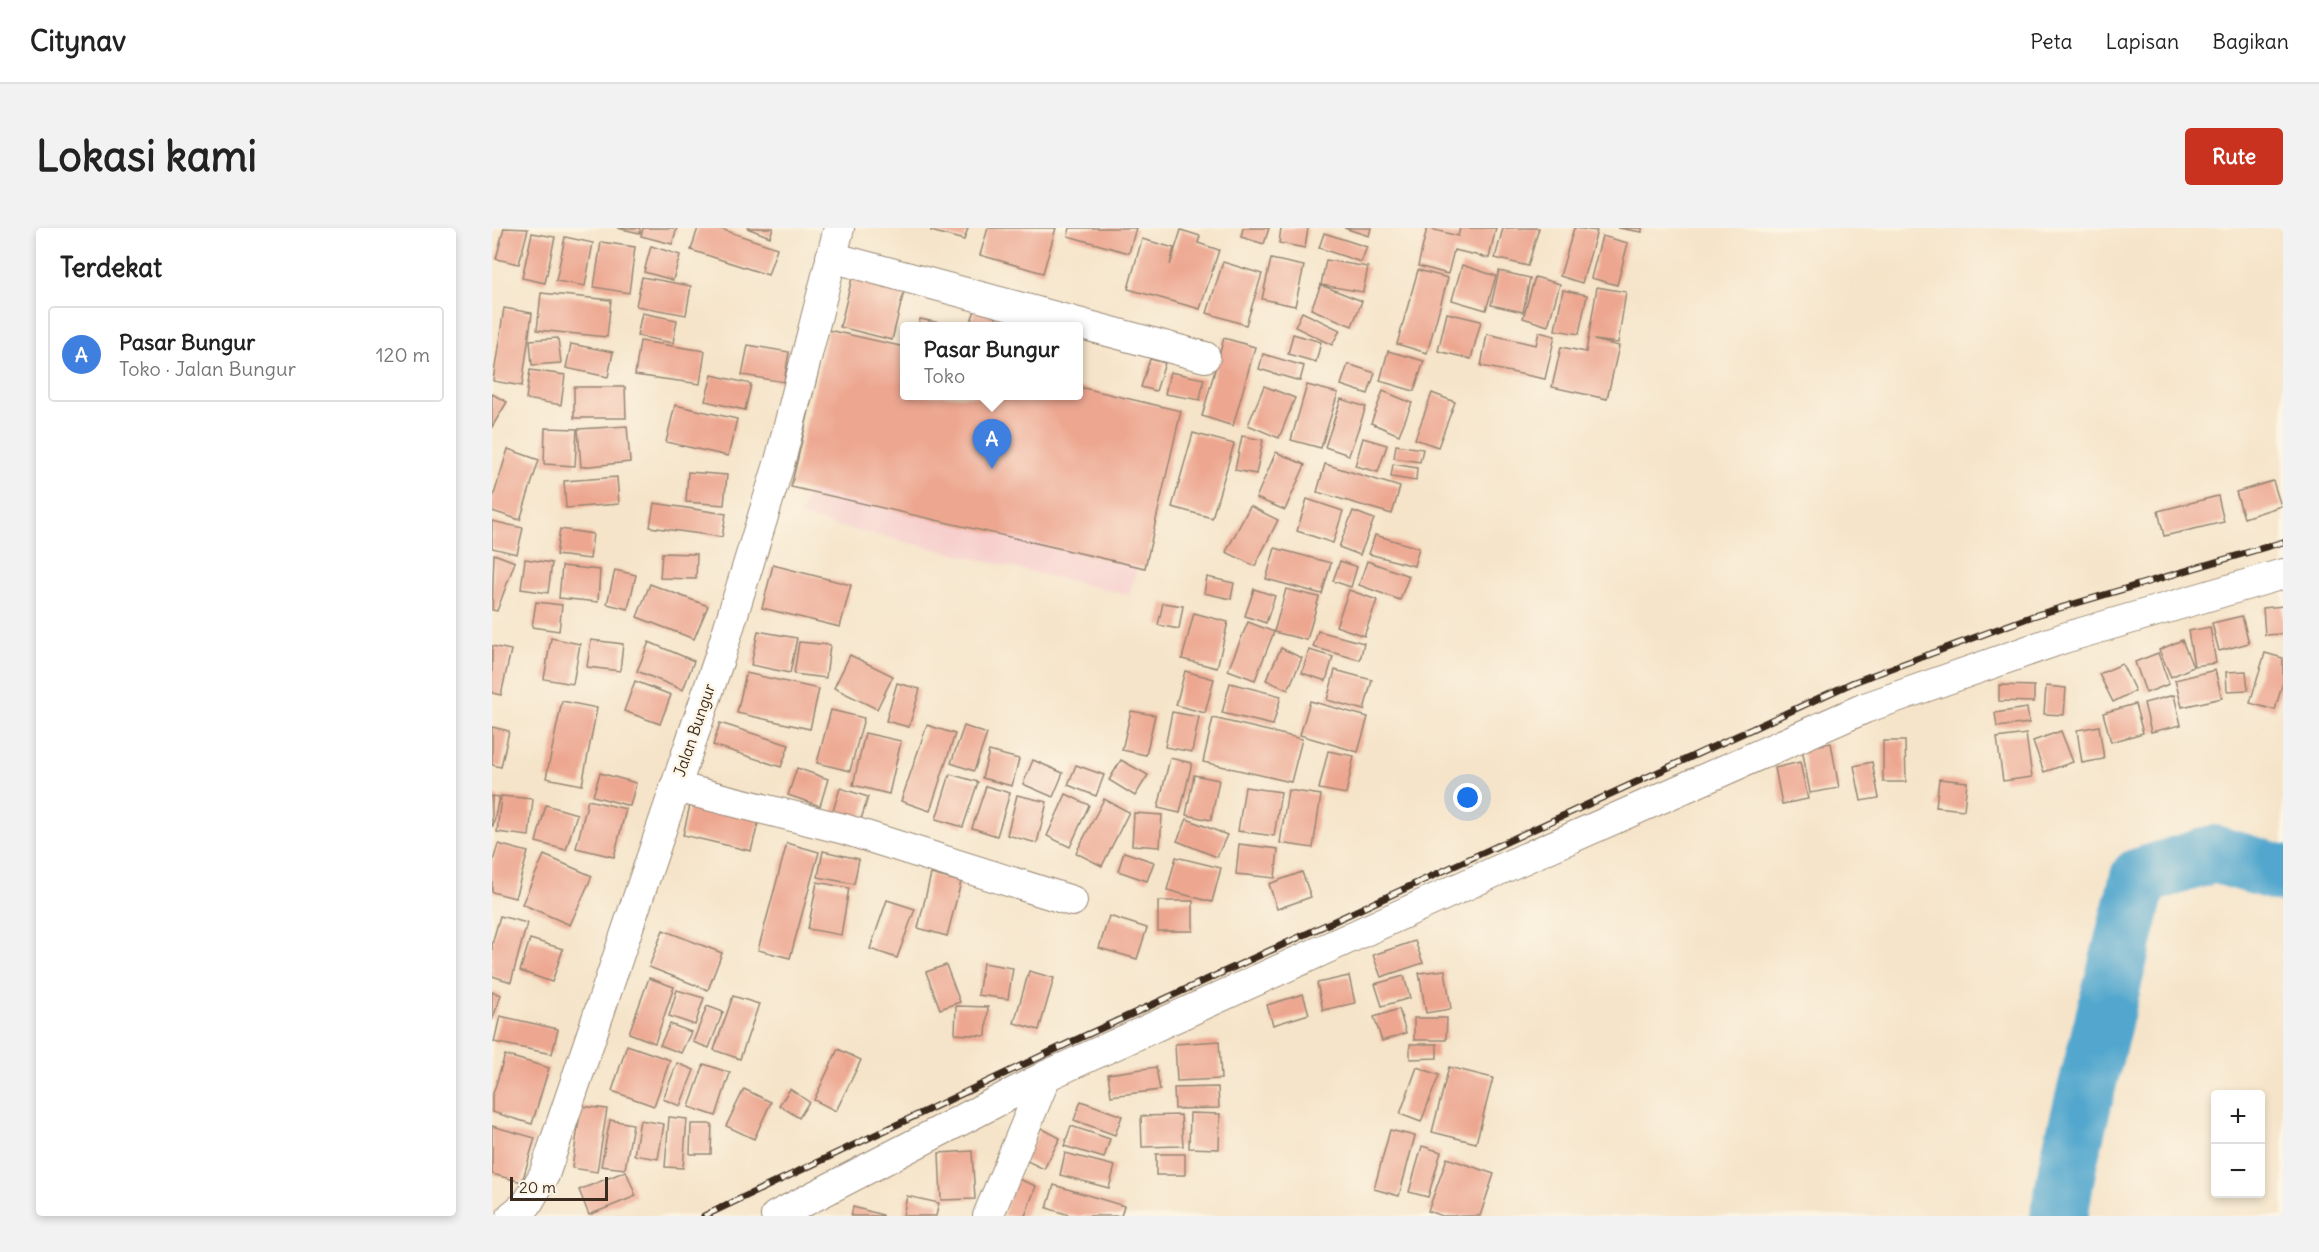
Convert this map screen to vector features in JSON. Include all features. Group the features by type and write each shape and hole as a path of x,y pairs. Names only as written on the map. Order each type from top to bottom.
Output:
{"street":[{"name":"Jalan Bungur","path":"512,1216 527,1204 544,1175 720,656 780,461 839,228"},
{"path":"831,257 1074,322"},
{"path":"1083,324 1205,357"},
{"path":"776,1216 1046,1076 1512,864 1865,708 2064,638 2283,574"},
{"path":"675,787 844,829 1072,901"},
{"path":"988,1216 1046,1076"}],"shaded area":[{"path":"858,346 900,391 900,400 1083,400 1083,398 1181,420 1129,595 800,517"}],"building":[{"path":"504,228 528,229 519,264 496,259"},
{"path":"617,228 640,228 640,233"},
{"path":"643,228 677,228 672,244 641,236"},
{"path":"698,228 718,228 777,248 768,275 691,250"},
{"path":"747,228 773,228 770,237"},
{"path":"932,228 968,228 964,240 931,231"},
{"path":"988,228 1056,228 1043,273 980,255"},
{"path":"1070,228 1136,228 1129,253 1068,236"},
{"path":"1243,228 1269,228 1264,244 1241,237"},
{"path":"1281,228 1308,228 1305,248 1279,243"},
{"path":"1344,228 1371,228 1369,236"},
{"path":"1427,228 1458,236 1460,228 1496,228 1489,258 1454,250 1448,274 1418,266"},
{"path":"1503,228 1539,228 1528,266 1495,258"},
{"path":"1574,228 1597,231 1582,283 1560,276"},
{"path":"1618,228 1642,228 1642,232"},
{"path":"1181,230 1200,236 1198,243 1219,250 1200,309 1128,289 1142,239 1174,248 1170,265"},
{"path":"532,233 555,237 545,283 522,278"},
{"path":"1324,233 1367,247 1361,262 1319,248"},
{"path":"1602,236 1628,243 1617,285 1591,278"},
{"path":"565,237 593,243 585,286 556,281"},
{"path":"601,242 635,247 629,293 594,287"},
{"path":"651,246 680,255 673,280 644,272"},
{"path":"1271,259 1304,266 1295,306 1262,299"},
{"path":"1326,260 1368,267 1363,292 1321,285"},
{"path":"1223,262 1262,274 1246,325 1207,313"},
{"path":"1462,265 1496,276 1486,310 1452,300"},
{"path":"854,270 906,283 892,340 840,327"},
{"path":"1418,270 1448,278 1427,353 1397,344"},
{"path":"1499,271 1530,278 1523,312 1491,305"},
{"path":"642,277 691,286 686,315 636,306"},
{"path":"1535,277 1560,284 1548,326 1523,318"},
{"path":"1321,285 1362,301 1352,326 1311,309"},
{"path":"1597,287 1626,292 1618,343 1594,340 1619,346 1607,399 1552,387 1561,347 1586,352"},
{"path":"1563,290 1587,295 1579,334 1555,330"},
{"path":"541,293 611,300 607,337 537,330"},
{"path":"504,308 532,313 522,386 493,381"},
{"path":"976,308 997,315 994,322 971,322"},
{"path":"1302,312 1340,330 1332,345 1295,327"},
{"path":"642,313 677,320 673,343 637,336"},
{"path":"1447,313 1481,321 1471,359 1438,351"},
{"path":"1011,314 1029,321 1029,322 1008,322"},
{"path":"920,319 935,322 919,322"},
{"path":"828,330 900,346 900,400 1083,400 1083,388 1181,411 1145,568 791,487"},
{"path":"1539,332 1555,336 1545,379 1481,366 1487,334 1536,345"},
{"path":"1293,334 1321,342 1316,362 1288,354"},
{"path":"558,338 561,363 532,365 530,340"},
{"path":"1224,338 1255,347 1233,426 1202,416"},
{"path":"640,341 705,351 700,384 635,375"},
{"path":"571,344 613,352 608,377 566,368"},
{"path":"748,345 789,352 784,382 742,375"},
{"path":"1388,351 1424,361 1414,391 1380,381"},
{"path":"1263,354 1304,366 1300,381 1259,369"},
{"path":"1150,359 1165,363 1156,391 1141,387"},
{"path":"1348,364 1375,373 1368,394 1341,385"},
{"path":"530,370 565,375 561,405 526,399"},
{"path":"1170,372 1204,379 1200,400 1165,394"},
{"path":"712,375 751,384 745,410 705,401"},
{"path":"1307,385 1338,393 1321,448 1291,440"},
{"path":"1264,386 1295,398 1279,438 1248,425"},
{"path":"574,387 625,387 626,418 574,418"},
{"path":"1383,391 1412,403 1399,435 1371,423"},
{"path":"1432,393 1455,402 1438,447 1415,439"},
{"path":"492,394 507,402 492,427"},
{"path":"1341,399 1366,407 1349,455 1325,447"},
{"path":"675,405 737,419 728,456 666,442"},
{"path":"627,426 630,462 581,467 578,429"},
{"path":"545,428 577,429 575,466 544,464"},
{"path":"1193,433 1234,444 1212,518 1172,507"},
{"path":"1242,436 1263,440 1256,474 1235,470"},
{"path":"1363,438 1387,445 1378,472 1355,466"},
{"path":"1396,445 1423,449 1420,462 1394,458"},
{"path":"508,449 539,460 520,520 492,511 492,501"},
{"path":"1276,452 1305,465 1285,510 1256,498"},
{"path":"1325,464 1400,487 1392,514 1317,492"},
{"path":"1393,464 1417,468 1416,481 1391,477"},
{"path":"688,472 727,475 724,505 686,502"},
{"path":"617,477 619,504 566,508 564,481"},
{"path":"2273,481 2281,506 2244,518 2236,492"},
{"path":"2218,496 2224,522 2164,536 2158,511"},
{"path":"1307,499 1343,511 1333,543 1297,531"},
{"path":"654,503 726,514 722,537 650,527"},
{"path":"1250,506 1278,520 1255,566 1226,552"},
{"path":"1353,511 1374,519 1360,555 1339,547"},
{"path":"492,521 523,528 517,554 492,548"},
{"path":"560,529 593,534 590,559 556,555"},
{"path":"1375,535 1419,548 1414,566 1369,554"},
{"path":"1275,548 1331,563 1322,594 1266,579"},
{"path":"662,553 697,554 696,579 660,578"},
{"path":"494,554 515,562 497,611 492,610"},
{"path":"525,559 552,563 548,593 521,589"},
{"path":"1340,561 1357,567 1351,587 1333,581"},
{"path":"1367,561 1409,576 1400,600 1359,585"},
{"path":"773,565 851,585 840,627 762,608"},
{"path":"562,566 600,570 598,602 559,598"},
{"path":"615,570 636,575 628,609 607,604"},
{"path":"1207,577 1234,583 1231,599 1204,593"},
{"path":"650,584 708,606 694,639 637,617"},
{"path":"1254,589 1275,596 1266,623 1245,616"},
{"path":"1286,589 1319,597 1307,640 1274,632"},
{"path":"1349,590 1377,600 1364,636 1336,626"},
{"path":"536,602 562,605 559,631 532,627"},
{"path":"1163,603 1183,606 1179,629 1158,625"},
{"path":"2283,606 2283,634 2265,635 2263,608"},
{"path":"1194,613 1228,622 1217,668 1182,659"},
{"path":"2242,616 2249,643 2219,651 2212,623"},
{"path":"1248,622 1274,632 1255,680 1228,670"},
{"path":"2210,627 2216,663 2194,666 2188,631"},
{"path":"758,631 797,638 790,673 751,665"},
{"path":"1318,631 1364,643 1360,660 1313,647"},
{"path":"551,638 580,644 573,684 544,679"},
{"path":"591,640 623,644 620,671 587,667"},
{"path":"2182,640 2193,667 2171,677 2159,650"},
{"path":"649,642 694,661 683,690 637,671"},
{"path":"799,642 830,645 826,678 794,674"},
{"path":"492,646 511,650 501,695 492,693"},
{"path":"1281,648 1302,658 1288,690 1266,680"},
{"path":"1309,650 1333,657 1326,681 1302,673"},
{"path":"2158,653 2169,684 2146,693 2135,662"},
{"path":"2265,653 2283,658 2283,682 2275,710 2250,703"},
{"path":"850,655 893,676 877,709 834,688"},
{"path":"2122,664 2135,691 2113,702 2099,674"},
{"path":"1335,670 1372,680 1364,710 1327,700"},
{"path":"2215,670 2222,698 2182,707 2175,680"},
{"path":"1185,671 1214,679 1205,713 1176,705"},
{"path":"2246,671 2248,690 2227,691 2226,672"},
{"path":"746,673 819,689 810,729 737,713"},
{"path":"635,681 671,695 660,724 624,711"},
{"path":"897,683 920,689 909,727 886,721"},
{"path":"1230,683 1281,696 1273,725 1222,713"},
{"path":"1999,685 2034,686 2034,702 1999,701"},
{"path":"2046,686 2066,688 2064,715 2044,714"},
{"path":"2174,695 2181,725 2151,732 2144,703"},
{"path":"562,701 597,708 582,785 546,778"},
{"path":"1310,701 1368,717 1358,752 1300,735"},
{"path":"2135,704 2143,733 2111,742 2103,713"},
{"path":"2027,708 2029,723 1997,727 1995,713"},
{"path":"831,710 864,718 850,771 817,763"},
{"path":"1131,711 1155,715 1146,755 1122,750"},
{"path":"1172,712 1199,717 1192,752 1165,747"},
{"path":"1213,718 1302,739 1291,782 1203,762"},
{"path":"720,723 789,745 781,767 713,745"},
{"path":"927,725 955,734 930,811 901,801"},
{"path":"964,726 987,734 974,771 951,763"},
{"path":"2099,726 2104,759 2082,763 2077,730"},
{"path":"492,727 509,731 501,767 492,765"},
{"path":"2061,731 2073,762 2044,772 2033,741"},
{"path":"865,733 901,741 889,794 853,785"},
{"path":"2026,734 2032,777 2003,781 1997,738"},
{"path":"1883,741 1905,741 1906,782 1883,782"},
{"path":"1831,743 1839,788 1810,793 1802,748"},
{"path":"989,751 1019,759 1012,786 982,778"},
{"path":"1328,751 1354,756 1346,794 1319,789"},
{"path":"1170,758 1192,763 1180,813 1158,808"},
{"path":"1033,760 1063,773 1053,797 1023,784"},
{"path":"1121,760 1148,775 1135,796 1109,780"},
{"path":"1800,762 1808,799 1782,804 1775,768"},
{"path":"1872,762 1879,798 1861,801 1854,766"},
{"path":"1076,765 1104,775 1096,796 1068,785"},
{"path":"797,768 828,779 820,806 788,795"},
{"path":"600,773 636,783 630,806 593,796"},
{"path":"950,774 978,782 963,827 936,819"},
{"path":"1194,775 1219,780 1211,820 1186,815"},
{"path":"1939,779 1967,782 1964,810 1936,807"},
{"path":"986,786 1010,793 997,836 972,828"},
{"path":"1245,787 1281,792 1274,836 1238,831"},
{"path":"840,788 868,797 858,829 830,821"},
{"path":"1288,790 1321,795 1313,848 1280,843"},
{"path":"1066,794 1089,805 1070,847 1047,836"},
{"path":"1017,795 1047,802 1037,843 1007,835"},
{"path":"492,796 499,797 493,826 492,826"},
{"path":"501,796 533,799 529,836 497,832"},
{"path":"1104,799 1129,812 1102,866 1076,853"},
{"path":"588,800 626,809 614,857 576,848"},
{"path":"691,801 760,816 751,851 683,835"},
{"path":"546,805 577,814 566,850 536,842"},
{"path":"1134,813 1162,815 1160,847 1132,845"},
{"path":"1187,819 1227,835 1217,857 1177,841"},
{"path":"787,843 819,852 790,958 758,950"},
{"path":"498,844 528,852 515,898 492,892 492,865"},
{"path":"1239,844 1278,849 1275,878 1236,874"},
{"path":"823,851 859,859 854,884 818,877"},
{"path":"1124,852 1154,862 1147,881 1118,871"},
{"path":"544,855 592,876 570,925 522,904"},
{"path":"1176,857 1221,868 1212,902 1167,890"},
{"path":"1302,872 1311,897 1277,909 1269,884"},
{"path":"931,874 961,882 947,936 918,928"},
{"path":"817,882 849,888 841,935 808,929"},
{"path":"887,900 915,909 897,958 870,949"},
{"path":"1158,901 1193,901 1193,931 1158,931"},
{"path":"500,916 527,923 511,982 492,976 492,944"},
{"path":"1109,916 1147,928 1137,959 1099,948"},
{"path":"663,930 722,953 708,990 649,967"},
{"path":"530,939 563,949 552,982 520,971"},
{"path":"1415,941 1423,963 1381,977 1373,955"},
{"path":"983,963 1013,968 1008,999 978,995"},
{"path":"946,965 960,1002 940,1009 926,972"},
{"path":"1445,970 1451,1009 1426,1013 1419,973"},
{"path":"1029,971 1054,978 1039,1030 1014,1023"},
{"path":"1349,976 1355,1003 1323,1010 1317,983"},
{"path":"1404,976 1410,998 1382,1006 1375,984"},
{"path":"649,978 674,987 655,1043 629,1033"},
{"path":"677,990 704,998 695,1025 669,1016"},
{"path":"492,992 501,995 492,1021"},
{"path":"1303,994 1309,1014 1273,1025 1267,1005"},
{"path":"733,996 759,1004 740,1059 714,1050"},
{"path":"707,1006 723,1012 709,1048 693,1042"},
{"path":"956,1006 988,1007 986,1036 955,1034"},
{"path":"1399,1009 1406,1033 1382,1041 1374,1017"},
{"path":"500,1016 558,1029 552,1054 494,1042"},
{"path":"1414,1018 1447,1018 1446,1040 1414,1040"},
{"path":"670,1024 691,1032 681,1053 660,1045"},
{"path":"1219,1041 1221,1079 1177,1081 1175,1044"},
{"path":"1410,1044 1437,1044 1437,1058 1410,1059"},
{"path":"627,1045 670,1060 654,1106 612,1091"},
{"path":"838,1049 861,1060 836,1111 814,1100"},
{"path":"505,1055 549,1068 532,1124 492,1112 492,1097"},
{"path":"677,1063 694,1070 680,1106 663,1099"},
{"path":"704,1064 730,1073 716,1116 689,1107"},
{"path":"1156,1067 1160,1090 1111,1096 1108,1074"},
{"path":"1417,1067 1439,1075 1421,1122 1400,1114"},
{"path":"1449,1067 1493,1078 1476,1143 1432,1132"},
{"path":"1218,1087 1219,1108 1175,1109 1174,1088"},
{"path":"744,1089 771,1102 754,1139 726,1126"},
{"path":"790,1089 809,1102 799,1118 779,1105"},
{"path":"1081,1101 1122,1116 1115,1135 1074,1120"},
{"path":"581,1106 607,1109 597,1172 572,1168"},
{"path":"1190,1113 1220,1114 1219,1149 1189,1148"},
{"path":"1181,1115 1183,1146 1142,1147 1141,1116"},
{"path":"669,1117 687,1119 683,1168 665,1167"},
{"path":"610,1120 633,1124 625,1169 601,1166"},
{"path":"640,1120 664,1124 658,1159 634,1155"},
{"path":"691,1124 712,1124 711,1154 690,1154"},
{"path":"492,1126 535,1138 522,1182 492,1174"},
{"path":"1071,1126 1110,1139 1104,1158 1064,1146"},
{"path":"1041,1128 1060,1138 1044,1169 1025,1160"},
{"path":"1390,1130 1415,1136 1399,1196 1374,1189"},
{"path":"1422,1146 1441,1152 1428,1197 1409,1192"},
{"path":"972,1151 975,1199 941,1200 939,1153"},
{"path":"1065,1153 1115,1166 1109,1188 1060,1175"},
{"path":"1156,1154 1185,1154 1185,1175 1156,1175"},
{"path":"1447,1158 1494,1174 1480,1216 1442,1216 1428,1211"},
{"path":"626,1171 636,1196 589,1215 579,1190"},
{"path":"1016,1178 1036,1186 1025,1216 1003,1216"},
{"path":"1054,1185 1124,1206 1121,1216 1072,1216 1047,1208"},
{"path":"907,1196 939,1203 936,1216 903,1216"},
{"path":"853,1207 883,1215 883,1216 851,1216"}],"waterway":[{"path":"2059,1216 2069,1159 2139,877 2214,854 2283,874"}],"railway":[{"path":"704,1216 1069,1043 1854,682 2033,616 2283,542"}],"place":[{"name":"Pasar Bungur","path":"992,469"}]}
